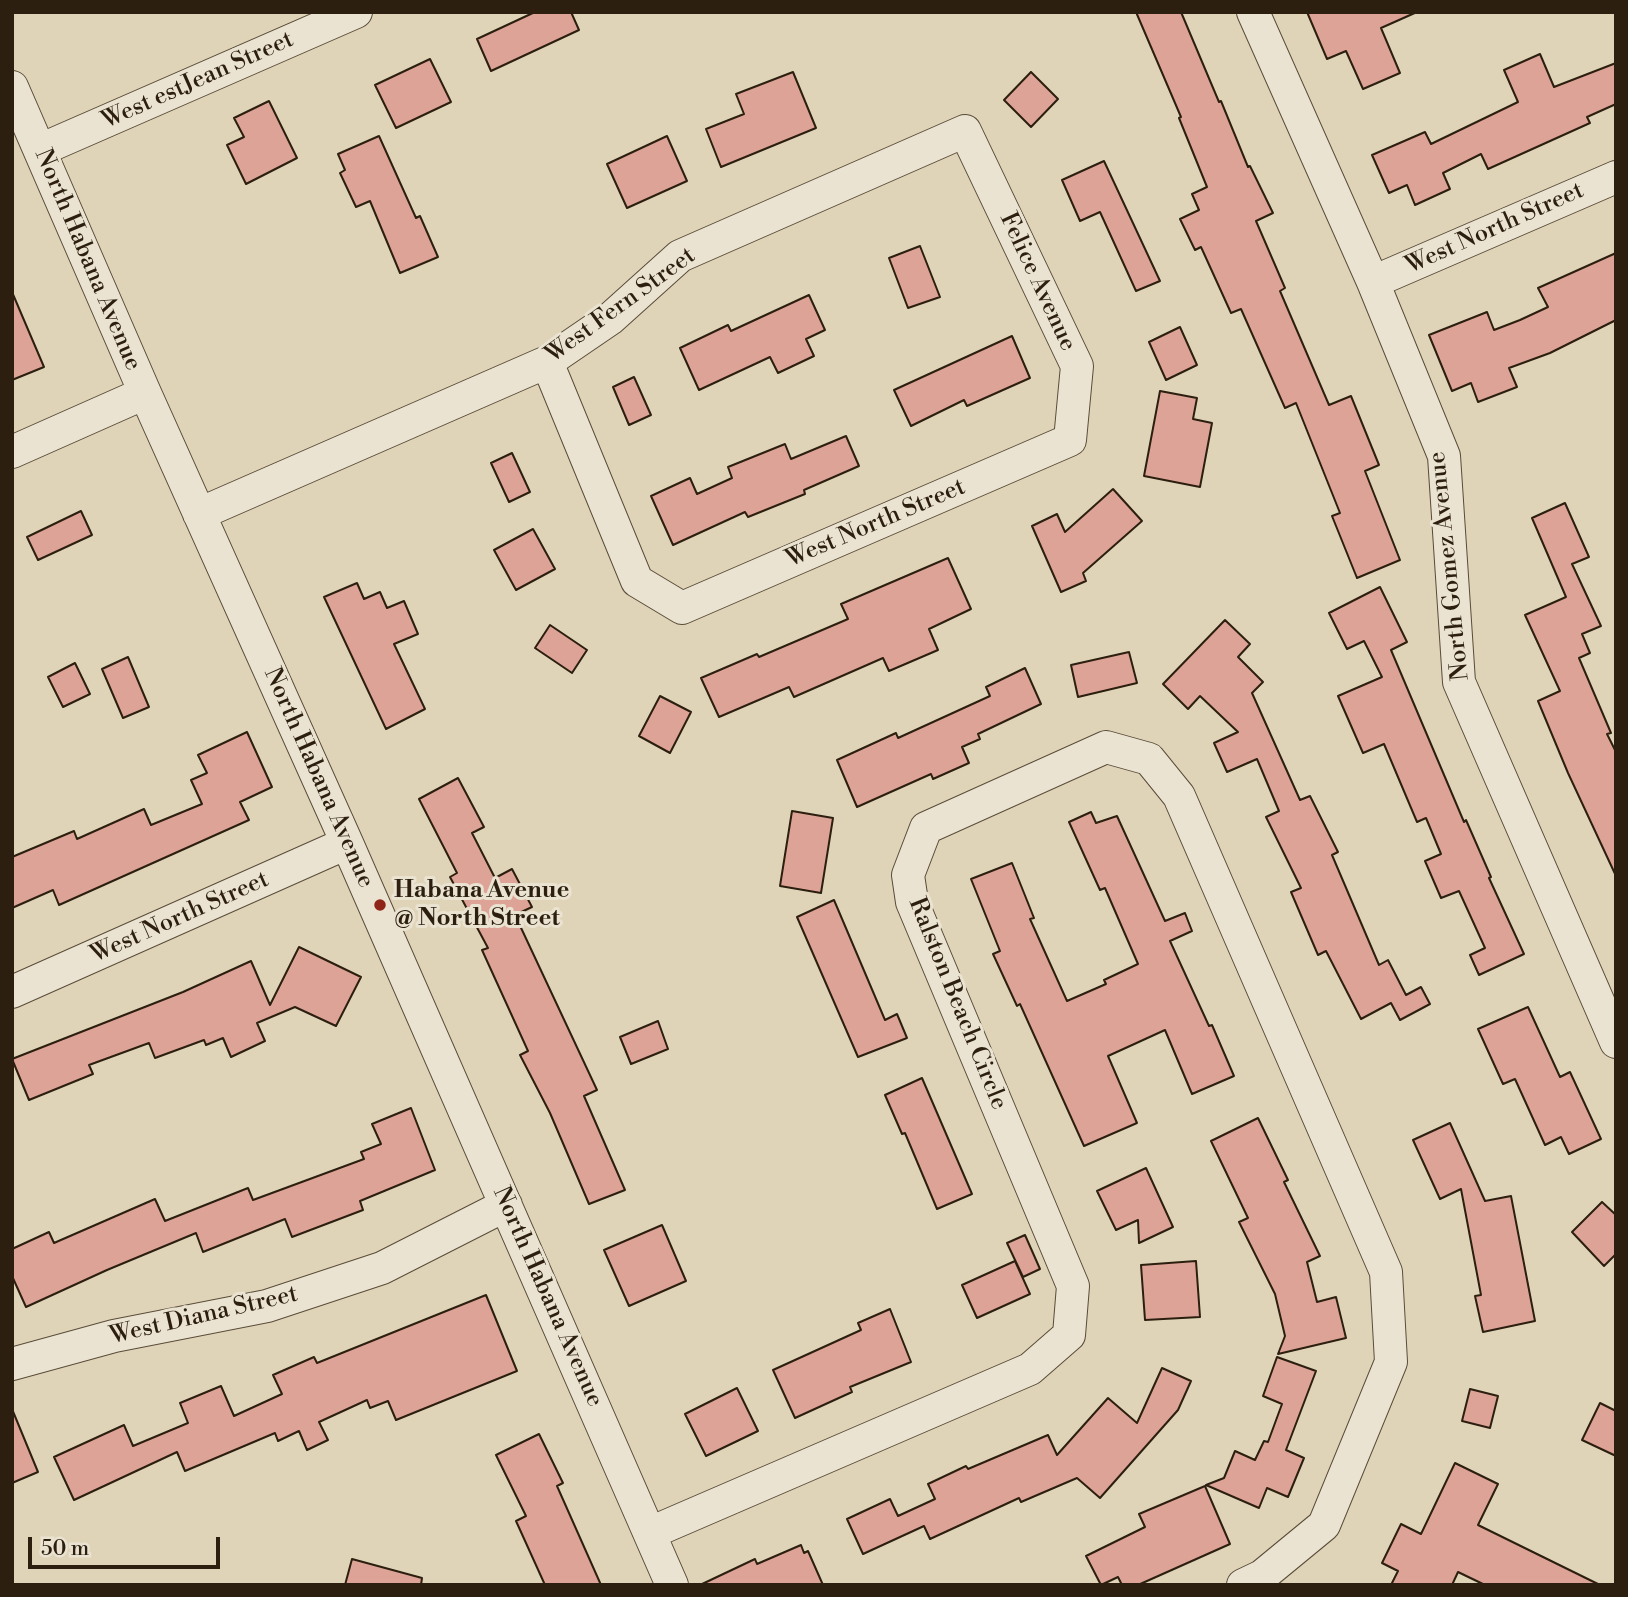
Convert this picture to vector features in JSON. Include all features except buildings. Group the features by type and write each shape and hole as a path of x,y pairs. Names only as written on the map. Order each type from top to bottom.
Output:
{"street":[{"name":"West estJean Street","path":"40,150 356,12"},
{"name":"North Gomez Avenue","path":"1253,12 1373,282 1444,456 1459,682 1616,1042"},
{"name":"North Habana Avenue","path":"14,99 40,150 673,1585"},
{"name":"West Fern Street","path":"199,514 547,362 610,319 680,256 965,131"},
{"name":"Felice Avenue","path":"965,131 1077,366 1070,440"},
{"name":"West North Street","path":"1373,282 1616,177"},
{"name":"West North Street","path":"547,362 637,581 682,608 1070,440"},
{"path":"12,452 145,393"},
{"name":"Ralston Beach Circle","path":"650,1533 1030,1369 1069,1335 1073,1286 912,902 908,875 926,828 1106,747 1149,759 1180,796 1386,1272 1391,1362 1324,1525 1262,1576 1243,1585"},
{"name":"West North Street","path":"12,992 347,843"},
{"name":"West Diana Street","path":"12,1364 114,1336 267,1306 382,1268 506,1205"}],"place":[{"name":"Habana Avenue @ North Street","path":"380,905"}]}
